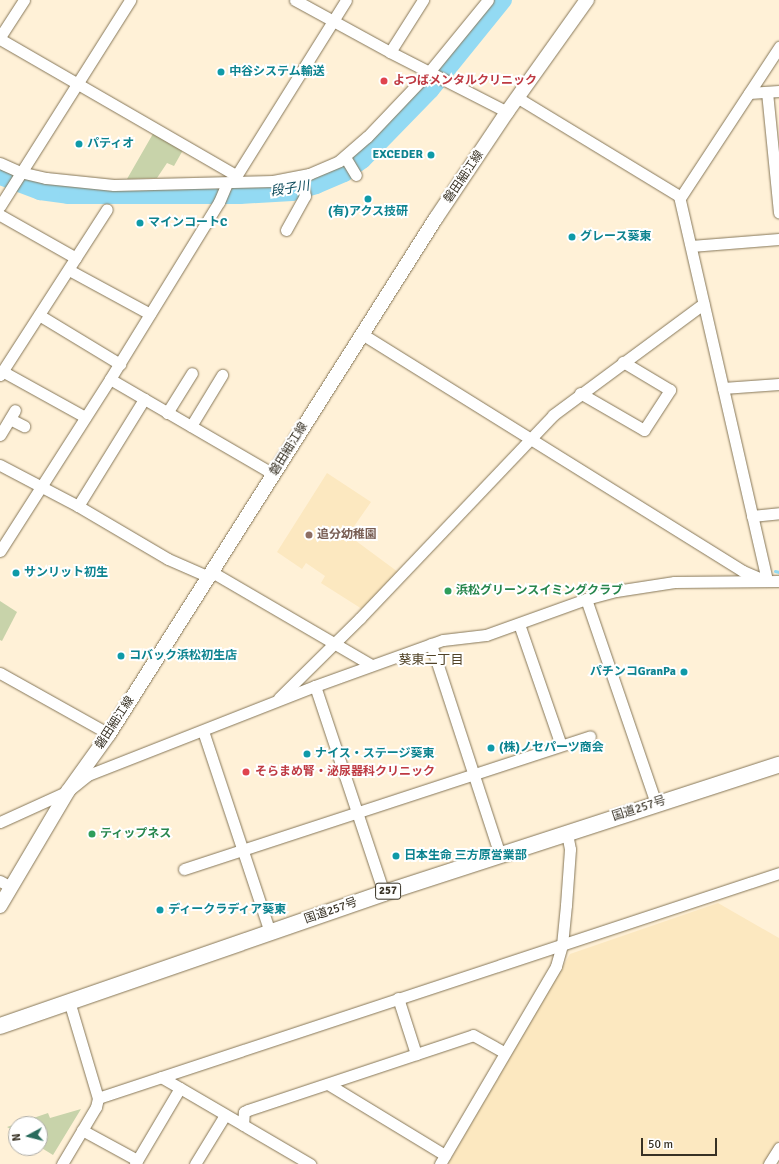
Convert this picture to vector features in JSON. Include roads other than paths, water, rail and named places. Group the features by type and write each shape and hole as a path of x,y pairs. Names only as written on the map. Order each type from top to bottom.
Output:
{"highway":[{"name":"国道257号","path":"0,1026 384,893 779,765"}],"main road":[{"name":"磐田細江線","path":"0,906 6,884 68,791 109,734 362,334 507,112 587,0"}],"street":[{"path":"24,0 0,38 77,83 230,183"},
{"path":"0,206 18,175 130,0"},
{"path":"295,0 332,22 507,112"},
{"path":"0,551 40,486 110,380 230,183 346,0"},
{"path":"390,52 423,0"},
{"path":"0,162 18,175 84,183 273,182 302,180 325,168 351,167 370,134 433,74 488,0"},
{"path":"680,198 779,47"},
{"path":"749,93 779,91"},
{"path":"767,92 779,212"},
{"path":"518,98 648,176 680,198 767,581"},
{"path":"286,230 305,196 302,180"},
{"path":"85,417 1,371 69,270 107,209"},
{"path":"0,215 76,258"},
{"path":"691,246 779,239"},
{"path":"69,270 150,314"},
{"path":"276,701 333,645 553,415 580,393 703,304"},
{"path":"39,315 120,364"},
{"path":"362,334 532,438 743,571 767,581 779,589"},
{"path":"580,393 644,430 670,390 623,362"},
{"path":"167,412 192,373"},
{"path":"191,426 222,374"},
{"path":"110,380 273,474"},
{"path":"723,388 779,384"},
{"path":"78,506 144,399"},
{"path":"0,436 12,415 24,426"},
{"path":"0,465 78,506 168,559 210,574 333,645 371,665"},
{"path":"752,516 779,513"},
{"path":"0,822 68,791 88,775 315,686 443,640 486,634 519,624 586,598 616,591 674,582 779,581"},
{"path":"586,598 656,804"},
{"path":"519,624 561,745"},
{"path":"431,644 500,855"},
{"path":"0,672 109,734"},
{"path":"315,686 358,810 384,893"},
{"path":"203,731 270,932"},
{"path":"184,869 242,848 358,810 590,736"},
{"path":"328,1084 442,1160 504,1052 556,966 562,945 570,849 567,833"},
{"path":"98,1098 398,998 778,877"},
{"path":"398,998 416,1054"},
{"path":"62,1164 96,1108 98,1098 69,1001"},
{"path":"243,1125 244,1112 248,1110 473,1035 504,1052"},
{"path":"161,1077 310,1164"},
{"path":"82,1130 136,1162 180,1088"},
{"path":"195,1164 225,1115"},
{"path":"771,1164 779,1148"}],"waterway":[{"name":"段子川","path":"0,176 40,191 68,195 240,195 292,192 316,185 344,173 362,160 430,90 503,0"},
{"path":"775,571 779,572"}],"place":[{"name":"中谷システム輸送","path":"221,72"},
{"name":"よつばメンタルクリニック","path":"384,81"},
{"name":"パティオ","path":"79,144"},
{"name":"EXCEDER","path":"431,155"},
{"name":"(有)アクス技研","path":"368,199"},
{"name":"マインコートC","path":"140,223"},
{"name":"グレース葵東","path":"572,237"},
{"name":"追分幼稚園","path":"309,535"},
{"name":"サンリット初生","path":"16,573"},
{"name":"浜松グリーンスイミングクラブ","path":"448,591"},
{"name":"コバック浜松初生店","path":"121,656"},
{"name":"パチンコGranPa","path":"684,672"},
{"name":"(株)ノセパーツ商会","path":"491,748"},
{"name":"ナイス・ステージ葵東","path":"307,754"},
{"name":"そらまめ腎・泌尿器科クリニック","path":"246,772"},
{"name":"ティップネス","path":"92,834"},
{"name":"日本生命 三方原営業部","path":"396,856"},
{"name":"ディークラディア葵東","path":"160,910"}],"district":[{"name":"葵東二丁目","path":"431,660"}]}
